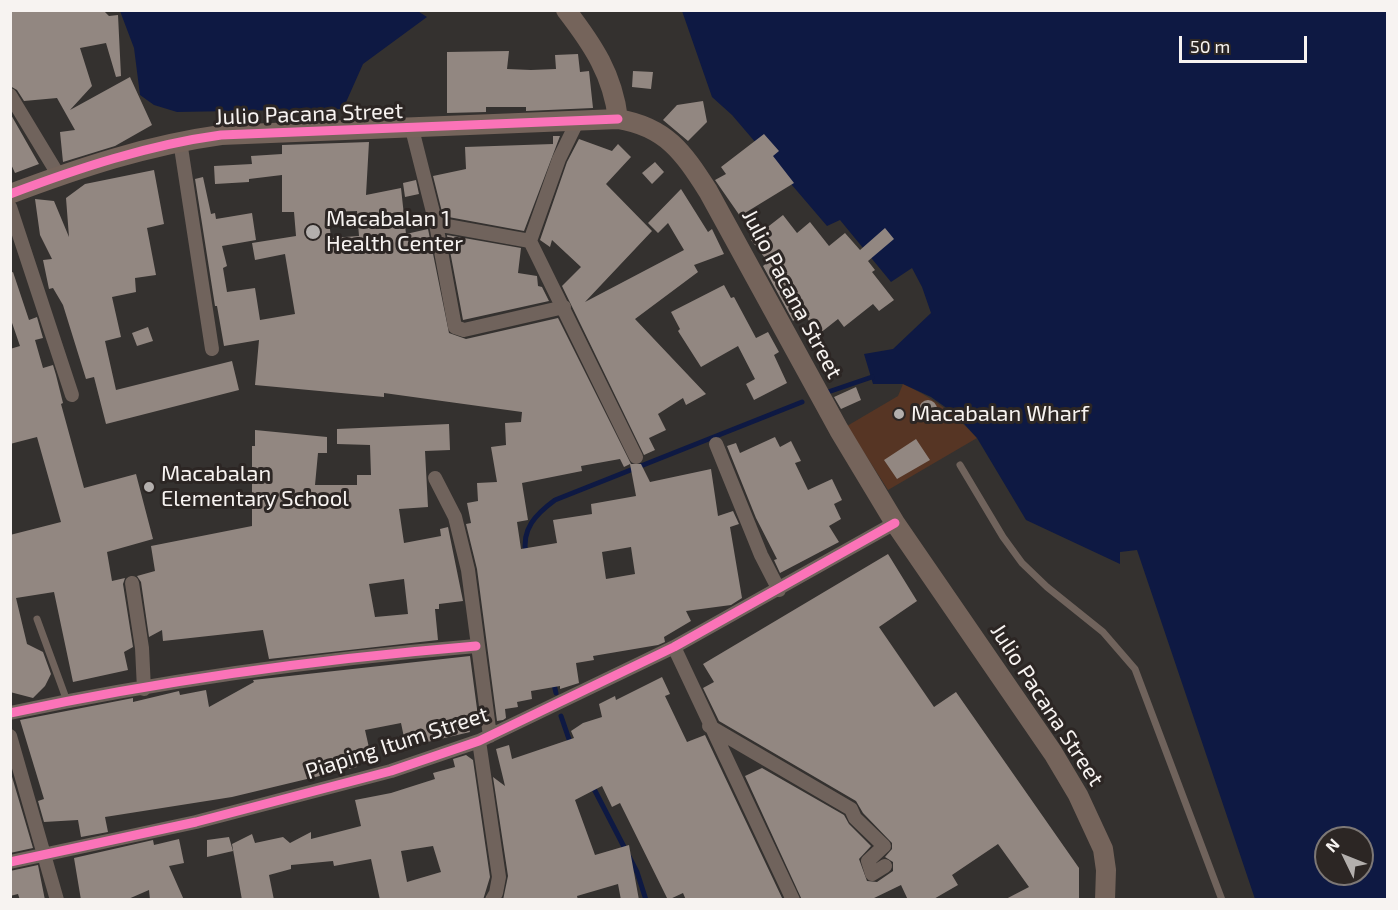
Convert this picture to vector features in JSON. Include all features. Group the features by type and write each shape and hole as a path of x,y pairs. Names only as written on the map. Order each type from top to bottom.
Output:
{"main road":[{"path":"566,10 587,37 604,66 615,93 618,119"},
{"name":"Julio Pacana Street","path":"10,194 59,176 180,141 270,132 412,129 618,119 639,122 656,130 671,141 694,170 724,218 839,430 895,523 1053,753 1086,809 1103,849 1106,870 1105,900"}],"street":[{"path":"10,95 59,176"},
{"path":"577,122 559,159 530,241 636,457"},
{"path":"412,129 436,224 455,327 464,330 564,307"},
{"path":"180,141 212,349"},
{"path":"10,207 72,395"},
{"path":"436,224 530,241"},
{"path":"716,444 761,555 779,590"},
{"path":"435,478 456,518 468,570 499,877 492,900"},
{"name":"Piaping Itum Street","path":"10,862 196,822 391,771 484,738 674,647 895,523"},
{"path":"132,583 142,648 144,689"},
{"path":"10,713 67,701 350,657 476,646"},
{"path":"674,647 708,725 793,900"},
{"path":"708,725 851,809 855,819 884,846 868,861 872,874 885,866"},
{"path":"10,736 46,854 57,900"}],"lane":[{"path":"960,465 1003,537 1022,563 1047,587 1103,632 1135,669 1222,900"},
{"path":"37,619 67,701"}],"shaded area":[{"path":"903,384 943,407 977,438 888,490 847,426 898,396"}],"water":[{"path":"416,10 427,17 363,64 343,109 177,112 154,105 140,95 134,48 120,11"},
{"path":"682,11 1387,11 1387,899 1255,899 1137,550 1120,552 1120,564 1026,520 977,438 955,414 931,397 903,384 873,384 864,354 893,349 931,313 922,287 912,268 891,282 840,220 827,226 732,115 712,97"}],"building":[{"path":"10,10 103,10 109,16 118,15 121,76 116,77 106,43 80,48 92,86 70,110 130,77 152,125 115,146 63,162 60,132 75,130 57,98 24,101 17,90 10,86"},
{"path":"509,51 507,69 556,69 555,55 578,54 580,72 589,71 593,108 526,111 526,107 486,107 486,112 447,113 447,52"},
{"path":"633,71 653,72 651,89 632,87"},
{"path":"703,101 707,122 688,141 663,120 677,105"},
{"path":"10,113 39,164 15,173 10,162"},
{"path":"764,134 779,151 773,156 794,183 740,216 715,180 726,174 721,167"},
{"path":"553,136 560,136 524,231 443,216 433,176 466,169 465,147 553,144"},
{"path":"579,139 612,151 618,144 631,157 606,184 652,231 585,302 684,250 668,223 658,233 648,223 681,189 708,232 712,229 724,254 694,265 698,272 635,319 706,394 686,405 683,398 658,414 666,430 649,438 655,450 644,455 562,286 581,267 552,240 550,247 540,240 567,162"},
{"path":"369,142 366,195 401,188 406,234 428,229 449,333 466,339 558,318 631,464 641,464 650,482 711,469 718,516 733,511 739,524 730,527 742,598 731,605 686,611 691,621 664,637 665,642 658,645 593,656 594,660 576,663 579,683 560,689 560,686 531,691 532,699 517,702 518,707 505,709 506,718 497,721 477,569 466,524 471,523 467,503 478,501 477,483 497,482 491,447 506,445 505,423 521,422 522,412 384,393 384,397 255,385 259,340 224,346 217,306 215,306 195,179 203,177 211,214 215,213 216,219 252,213 256,240 222,246 227,266 223,268 227,292 255,288 260,320 295,314 285,254 255,260 252,243 296,236 294,212 282,212 282,175 249,179 249,182 215,184 214,166 252,164 251,156 282,154 282,145","holes":["357,211 359,236 331,238 328,212","620,459 624,467 630,464 636,496 591,504 592,514 553,520 557,543 521,549 517,522 528,520 522,483 582,471 581,466","631,547 635,574 606,579 602,552"]},
{"path":"655,162 664,172 652,184 642,173"},
{"path":"154,170 164,224 147,228 156,275 135,278 136,292 112,297 121,337 105,341 116,390 232,361 239,390 106,424 94,377 86,379 63,305 53,288 49,289 43,260 52,259 40,235 35,199 54,201 69,237 66,198 85,184"},
{"path":"416,180 419,194 405,197 403,183"},
{"path":"783,215 797,233 810,222 829,246 845,233 860,250 885,228 894,239 868,261 875,270 872,272 894,300 879,311 873,304 844,327 838,319 819,334 803,313 793,321 763,266 768,262 751,240"},
{"path":"447,235 521,248 518,273 537,276 538,286 542,287 549,301 463,320"},
{"path":"13,272 29,320 37,317 43,338 35,340 43,368 53,365 84,488 136,474 153,539 107,552 112,581 125,578 123,584 133,647 124,652 128,670 73,682 54,592 16,598 27,644 43,652 51,674 45,686 33,698 10,692 10,535 61,522 37,437 10,444 10,349 20,346 10,317 10,273"},
{"path":"724,285 731,298 734,297 756,338 768,332 779,352 774,355 787,383 754,400 746,384 755,379 738,346 701,367 678,331 680,329 671,312"},
{"path":"148,327 153,341 137,346 132,333"},
{"path":"856,387 861,400 841,409 834,397"},
{"path":"924,400 932,400 937,405 935,416 924,418 919,413 919,405"},
{"path":"449,424 450,450 425,451 428,507 399,509 404,543 441,536 440,529 448,527 463,601 439,604 439,609 435,609 438,640 269,659 263,630 163,641 162,630 149,637 141,582 137,576 155,571 151,546 252,526 252,446 255,446 255,430 327,437 327,453 318,453 315,485 357,485 357,475 371,475 370,445 337,444 337,429","holes":["404,579 408,614 375,617 369,584"]},
{"path":"775,437 780,447 791,441 801,461 795,463 808,490 832,479 842,500 834,504 841,519 829,526 839,542 780,573 774,560 777,559 756,518 727,446 736,443 740,453"},
{"path":"916,439 930,460 897,479 884,460"},
{"path":"888,554 917,601 879,627 934,707 956,692 1079,868 1079,900 1004,900 1029,887 998,844 952,875 958,885 932,900 908,900 901,885 870,900 802,900 745,776 762,768 844,815 849,824 871,846 859,859 867,881 877,882 893,871 893,862 885,857 892,849 892,843 863,813 856,801 719,721 703,688 714,682 703,664"},
{"path":"470,656 479,724 468,726 470,732 406,747 401,723 365,730 370,752 355,755 357,767 232,797 105,817 108,832 81,837 78,820 44,822 38,801 44,799 20,720 133,698 133,702 179,691 180,695 206,690 209,707 254,682 253,680"},
{"path":"662,677 670,694 665,696 687,742 705,735 783,900 686,900 683,893 668,900 620,803 612,807 602,786 575,800 595,855 629,845 639,900 621,900 618,884 577,896 578,900 503,900 508,876 493,777 505,786 496,749 509,745 512,759 574,738 571,731 583,723 602,717 599,704 615,696 616,700"},
{"path":"466,755 473,760 490,877 483,900 380,900 371,859 334,866 333,861 291,865 291,869 269,875 274,900 242,900 232,844 252,834 255,843 283,837 290,843 311,832 311,839 361,826 355,800 391,793 435,779 433,773 455,767 453,759","holes":["433,846 441,872 407,882 401,851"]},
{"path":"10,770 33,848 10,853"},
{"path":"229,837 233,851 207,857 207,840"},
{"path":"179,839 184,863 169,866 184,900 150,900 149,890 126,900 81,900 74,858 153,840 154,845"},
{"path":"38,865 45,900 20,900 18,894 10,896 10,871"}],"waterway":[{"path":"828,392 872,377"},
{"path":"526,554 528,530 536,517 555,500 802,402"},
{"path":"553,680 556,693"},
{"path":"561,716 571,745"},
{"path":"592,785 637,872 646,900"}],"cycle path":[{"path":"10,194 114,158 221,135 618,119"},
{"path":"10,862 196,822 391,771 479,741 674,647 895,523"},
{"path":"10,713 126,690 242,672 359,657 476,646"}],"place":[{"name":"Macabalan 1 Health Center","path":"313,232"},
{"name":"Macabalan Wharf","path":"899,414"},
{"name":"Macabalan Elementary School","path":"149,487"}]}
